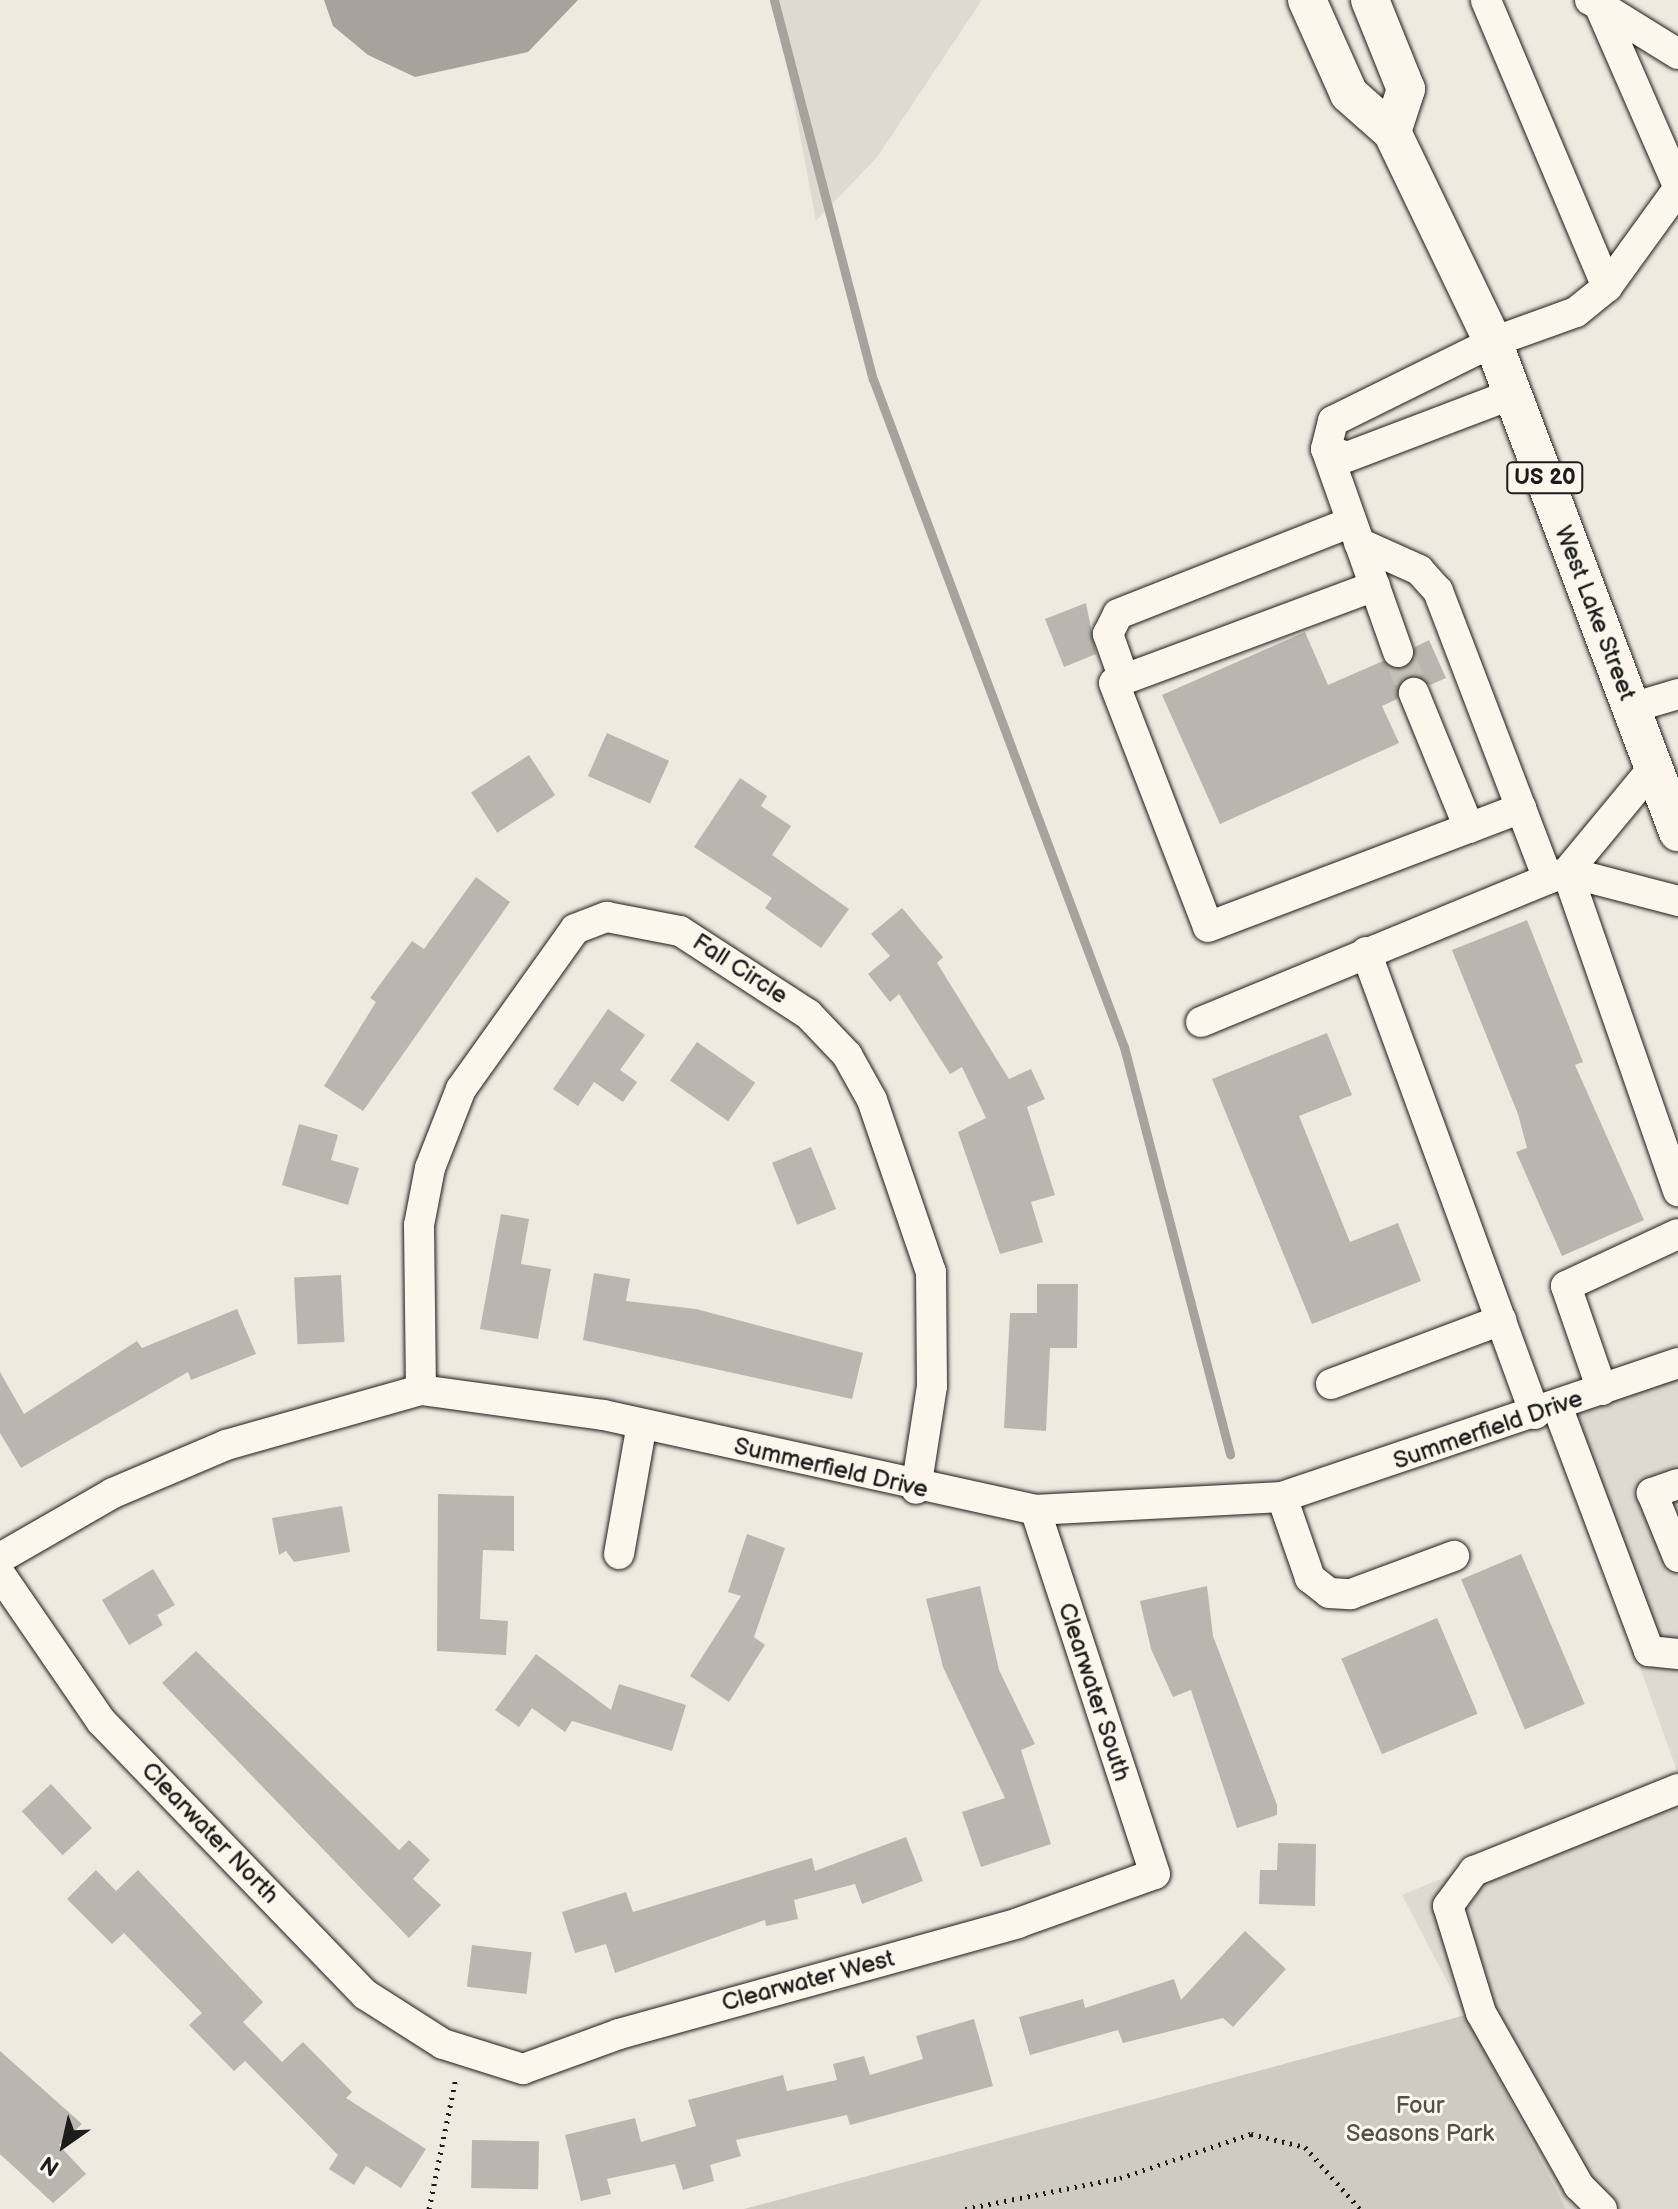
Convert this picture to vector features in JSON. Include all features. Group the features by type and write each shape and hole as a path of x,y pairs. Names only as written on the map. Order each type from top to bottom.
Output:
{"main road":[{"name":"West Lake Street","path":"1307,0 1349,94 1392,132 1493,342 1678,832"},
{"path":"1370,0 1406,89 1392,132"}],"street":[{"path":"1486,0 1607,287"},
{"path":"1595,2 1678,54"},
{"path":"1398,652 1326,449 1333,421 1493,342 1576,312 1607,287 1678,187 1595,2"},
{"path":"1326,449 1347,457 1513,394"},
{"path":"1124,679 1108,634 1118,614 1356,532"},
{"path":"1356,532 1419,570 1438,591 1521,808 1557,875 1678,1191"},
{"path":"1375,586 1114,683 1208,927 1521,808"},
{"path":"1414,693 1469,828"},
{"path":"1631,708 1678,694"},
{"path":"1201,1022 1557,875 1654,767"},
{"path":"1557,875 1678,901"},
{"name":"Fall Circle","path":"421,1390 419,1225 430,1168 461,1089 575,929 607,917 680,931 808,1014 847,1055 872,1100 931,1272 932,1386 916,1489"},
{"path":"1366,952 1501,1320 1546,1410 1649,1651 1678,1654"},
{"path":"1602,1390 1566,1286 1678,1234"},
{"path":"1331,1384 1501,1320"},
{"name":"Summerfield Drive","path":"0,1558 113,1493 226,1445 421,1390 642,1424 916,1489 1035,1510 1282,1497 1678,1363"},
{"path":"619,1554 642,1424"},
{"path":"1665,1488 1678,1557"},
{"path":"1282,1497 1310,1578 1329,1593 1351,1594 1454,1556"},
{"name":"Clearwater South","path":"1035,1510 1155,1874"},
{"name":"Clearwater North","path":"0,1574 101,1721 366,1995 403,2025 460,2049"},
{"path":"1602,2209 1579,2186 1481,2013 1448,1906 1474,1871 1678,1789"},
{"name":"Clearwater West","path":"460,2049 523,2069 619,2034 1018,1923 1155,1874"}],"path":[{"path":"429,2209 460,2049"},
{"path":"965,2209 1120,2178 1251,2134 1305,2147 1360,2209"}],"shaded area":[{"path":"324,0 578,0 528,52 415,77 368,55 333,26"},
{"path":"775,0 982,0 878,156 816,221"},
{"path":"1678,1374 1678,1774 1552,1420"},
{"path":"1678,1781 1678,2209 1566,2209 1402,1895"}],"green space":[{"name":"Four Seasons Park","path":"1466,2015 1566,2209 744,2209"}],"building":[{"path":"1086,603 1096,654 1064,667 1045,619"},
{"path":"1305,632 1328,685 1383,661 1405,669 1415,647 1429,640 1446,678 1430,685 1407,677 1397,699 1382,706 1399,743 1220,824 1162,695"},
{"path":"607,733 669,761 650,804 588,776"},
{"path":"529,755 555,795 497,833 471,793"},
{"path":"740,778 767,796 761,806 791,826 772,855 849,909 821,948 765,908 772,898 694,847"},
{"path":"476,877 510,902 363,1111 324,1086 376,1002 370,998 412,941 424,949"},
{"path":"902,908 943,957 937,963 1009,1079 1031,1069 1045,1099 1027,1107 1055,1195 1031,1202 1043,1242 1000,1254 958,1132 986,1118 962,1067 950,1074 899,994 890,1002 868,974 890,956 871,934"},
{"path":"1527,920 1583,1062 1575,1065 1644,1220 1562,1256 1516,1152 1527,1148 1518,1114 1452,950"},
{"path":"608,1009 645,1035 620,1070 637,1082 623,1102 594,1082 578,1106 553,1089"},
{"path":"1327,1033 1352,1095 1299,1116 1350,1242 1398,1223 1421,1281 1312,1324 1212,1079"},
{"path":"697,1042 755,1083 728,1121 670,1081"},
{"path":"299,1124 338,1135 331,1160 359,1168 348,1205 282,1185"},
{"path":"811,1147 836,1209 797,1225 772,1163"},
{"path":"501,1214 529,1219 521,1264 551,1269 538,1339 480,1329"},
{"path":"594,1273 630,1279 626,1301 696,1309 863,1353 852,1399 583,1340"},
{"path":"341,1275 345,1342 298,1344 294,1277"},
{"path":"1037,1284 1078,1284 1077,1348 1050,1348 1046,1431 1004,1428 1010,1313 1037,1313"},
{"path":"237,1309 256,1354 191,1380 188,1372 21,1468 0,1433 0,1372 24,1414 137,1341 142,1348"},
{"path":"438,1494 514,1496 514,1551 483,1550 480,1619 508,1621 506,1655 437,1651"},
{"path":"342,1506 350,1552 294,1562 286,1551 279,1555 272,1518"},
{"path":"747,1534 785,1548 754,1637 765,1645 729,1702 690,1676 741,1596 728,1592"},
{"path":"1521,1554 1585,1704 1525,1729 1461,1579"},
{"path":"153,1569 175,1605 157,1615 163,1625 129,1645 102,1600"},
{"path":"980,1586 999,1670 1035,1744 1021,1750 1051,1844 981,1867 962,1812 1005,1798 943,1667 926,1599"},
{"path":"1207,1586 1213,1636 1277,1805 1277,1815 1237,1828 1191,1690 1173,1697 1151,1649 1140,1601"},
{"path":"1437,1618 1478,1714 1382,1754 1341,1659"},
{"path":"196,1651 399,1850 409,1840 430,1860 413,1879 441,1905 409,1938 162,1683"},
{"path":"536,1654 611,1710 619,1684 686,1705 672,1751 572,1721 565,1732 532,1708 519,1727 495,1710"},
{"path":"51,1784 92,1828 63,1855 22,1811"},
{"path":"906,1837 923,1881 862,1904 855,1884 794,1900 798,1919 766,1926 765,1920 615,1973 606,1944 575,1953 562,1912 626,1892 633,1912 812,1858 815,1871"},
{"path":"1278,1843 1316,1844 1315,1906 1259,1904 1260,1870 1277,1870"},
{"path":"96,1870 116,1891 138,1870 263,2002 243,2022 282,2062 303,2042 352,2092 346,2098 426,2149 401,2188 366,2166 354,2185 329,2169 338,2155 245,2061 234,2071 189,2025 202,2013 124,1933 112,1944 67,1899"},
{"path":"1245,1931 1286,1969 1233,2027 1223,2018 1123,2043 1118,2030 1030,2055 1019,2017 1083,1999 1085,2008 1174,1979 1181,2000"},
{"path":"472,1945 532,1952 526,1994 467,1987"},
{"path":"974,2019 993,2086 850,2125 847,2115 736,2140 741,2156 710,2165 714,2181 683,2190 675,2164 607,2179 611,2194 581,2201 565,2135 635,2118 641,2142 696,2126 688,2100 783,2075 787,2091 837,2080 833,2064 864,2056 870,2075 923,2059 916,2036"},
{"path":"0,2051 82,2124 59,2145 86,2174 53,2203 0,2154"},
{"path":"472,2140 539,2141 538,2189 471,2188"}],"waterway":[{"path":"774,0 873,379 1124,1047 1230,1454"}],"tunnel":[{"path":"1398,652 1414,693"}]}
